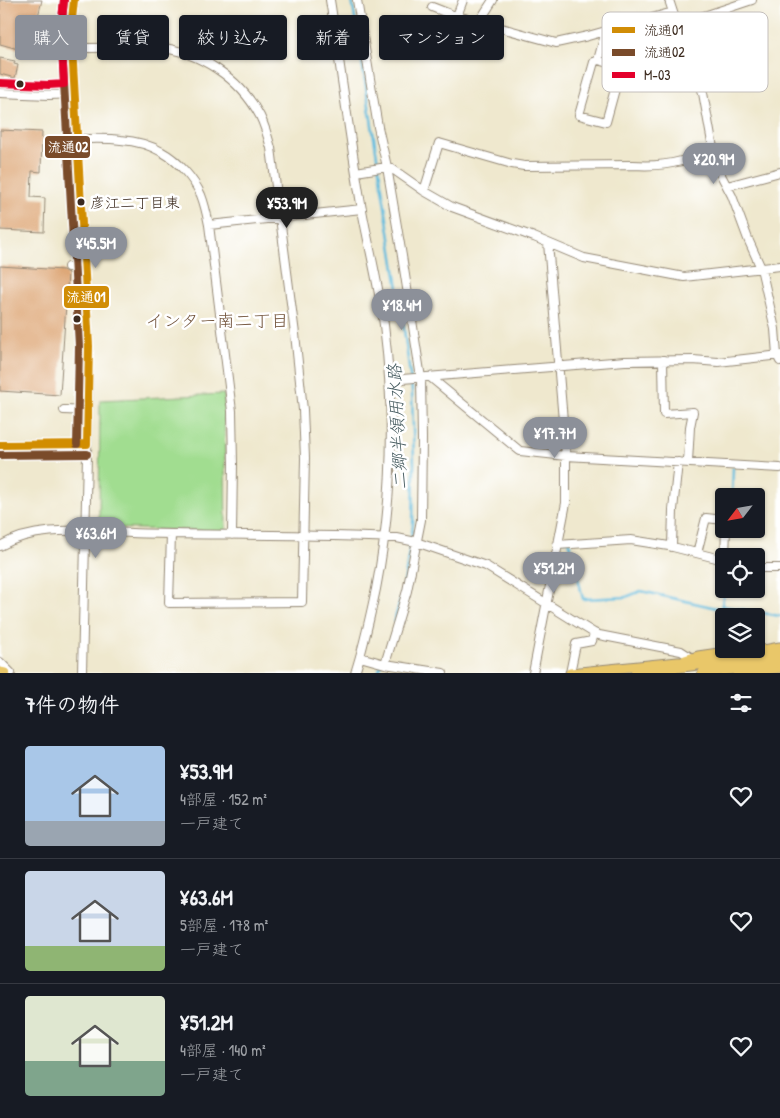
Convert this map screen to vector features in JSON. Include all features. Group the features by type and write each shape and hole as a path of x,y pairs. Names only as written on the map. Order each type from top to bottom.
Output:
{"highway":[{"path":"636,673 780,653"},
{"path":"703,673 780,662"}],"main road":[{"path":"765,646 780,643"},
{"path":"570,673 701,661 780,647"},
{"path":"678,662 715,654"},
{"path":"737,673 780,668"},
{"path":"0,672 5,673"},
{"path":"775,673 780,672"}],"street":[{"path":"72,15 74,0"},
{"path":"330,0 362,210 384,324 390,380 391,469 384,538 373,601 355,673"},
{"path":"358,0 421,378 421,520 407,591 385,664"},
{"path":"458,15 462,0"},
{"path":"483,15 493,0"},
{"path":"669,0 673,12"},
{"path":"716,12 752,0"},
{"path":"432,7 455,15"},
{"path":"504,29 552,43 602,32"},
{"path":"602,46 598,60 594,62 579,115 606,122 614,92"},
{"path":"87,48 156,47 180,51 204,61 224,73 242,90 260,115 266,128 271,148 303,410 305,458 302,602 169,603 171,534"},
{"path":"73,60 88,346 82,673"},
{"path":"598,60 602,61"},
{"path":"390,380 626,361 718,362 779,357 775,329 761,268 732,196 721,175 713,148 703,92"},
{"path":"0,93 74,94"},
{"path":"78,140 120,139 142,144 163,152 182,168 200,194 209,225 232,411 232,535"},
{"path":"424,191 439,143 524,166 650,166 702,155 713,148"},
{"path":"356,172 387,167 396,171 437,200 584,258 684,277 780,266"},
{"path":"727,186 780,172"},
{"path":"209,225 362,210"},
{"path":"533,673 566,503 566,456 548,243"},
{"path":"68,267 84,267"},
{"path":"664,360 664,414 693,412 688,462"},
{"path":"430,378 520,451 566,456 780,468"},
{"path":"64,410 88,411"},
{"path":"0,444 87,444"},
{"path":"672,547 673,510 678,462"},
{"path":"697,553 706,518 715,519"},
{"path":"0,546 38,533 86,531 400,539 416,542 486,566 594,633 681,651 692,658"},
{"path":"557,545 631,540 672,547 715,558"},
{"path":"765,568 780,568"},
{"path":"570,673 576,644 592,641 594,633"},
{"path":"360,657 385,664 443,673"},
{"path":"0,662 11,673"}],"green space":[{"path":"224,394 226,531 99,528 100,400"}],"building":[{"path":"0,0 42,0 38,15 15,15 15,48 0,44"},
{"path":"0,58 15,61 14,64 18,65 15,78 0,74"},
{"path":"0,130 42,132 41,172 32,171 31,197 45,198 44,232 0,230"},
{"path":"0,266 63,270 68,273 60,395 0,391"}],"waterway":[{"name":"二郷半領用水路","path":"352,0 401,307 412,390 413,525 403,591 394,621"},
{"path":"732,488 733,468"},
{"path":"561,539 569,540 583,599 626,597 641,591 721,609 723,598"},
{"path":"722,606 780,616"},
{"name":"二郷半領用水路","path":"378,673 381,665"}],"transit line":[{"name":"流通02","path":"64,0 61,30 79,346 77,444"},
{"name":"M-03","path":"0,83 64,84 61,29 64,0"},
{"name":"流通01","path":"74,0 71,29 89,346 87,444"},
{"name":"流通01","path":"0,445 87,444"},
{"name":"流通02","path":"0,455 87,454"}],"place":[{"name":"彦江二丁目東","path":"81,202"}],"district":[{"name":"インター南二丁目","path":"217,320"}]}
